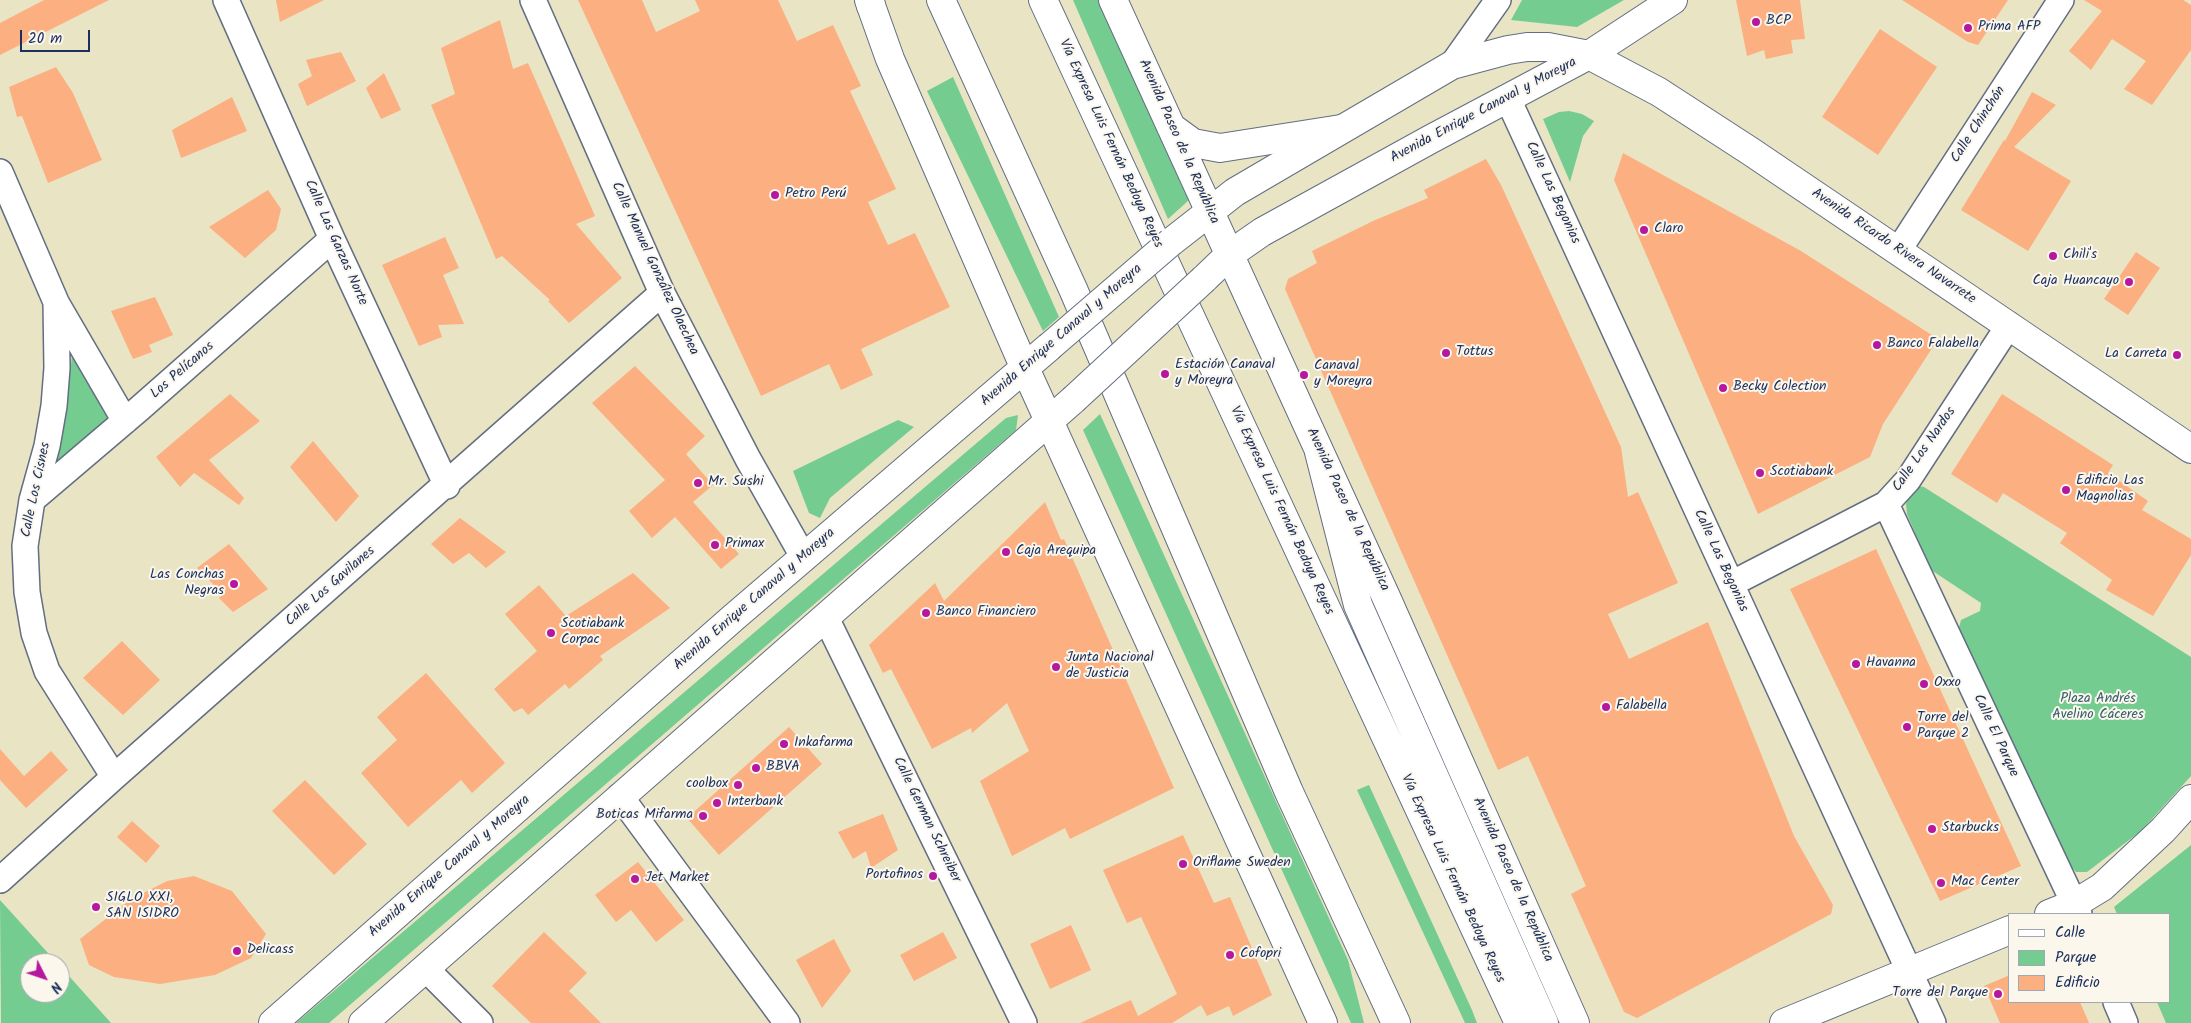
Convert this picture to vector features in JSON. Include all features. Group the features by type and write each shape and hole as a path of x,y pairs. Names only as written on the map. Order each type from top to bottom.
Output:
{"main road":[{"path":"941,0 1073,289 1289,792 1394,1021"},
{"name":"Vía Expresa Luis Fernán Bedoya Reyes","path":"1043,0 1519,1023"},
{"name":"Avenida Paseo de la República","path":"1113,0 1396,619 1575,1023"},
{"path":"1589,55 1673,0"},
{"path":"870,2 890,59 1025,368 1323,1023"},
{"name":"Avenida Enrique Canaval y Moreyra","path":"273,1023 720,630 1209,211 1235,192 1452,65 1508,50 1527,47 1548,47 1589,55"},
{"name":"Avenida Enrique Canaval y Moreyra","path":"363,1023 1050,421 1230,255 1262,232 1589,55"},
{"name":"Avenida Ricardo Rivera Navarrete","path":"1589,55 1659,92 2010,325 2191,449"},
{"path":"1171,126 1181,136 1193,143 1220,148 1341,129"},
{"path":"1319,452 1358,605 1544,1023"},
{"path":"2055,913 2077,909 2163,830 2191,799"},
{"path":"1784,1023 2008,931"}],"street":[{"name":"Calle Las Garzas Norte","path":"226,0 332,239 447,486"},
{"name":"Calle Manuel González Olaechea","path":"533,0 662,294 748,459 804,558"},
{"path":"1452,65 1498,0"},
{"name":"Calle Chinchón","path":"1898,251 2060,0"},
{"name":"Calle Las Begonias","path":"1508,99 1933,1023"},
{"name":"Calle Los Cisnes","path":"0,172 56,302 125,421"},
{"name":"Los Pelícanos","path":"32,500 332,239"},
{"name":"Calle Los Gavilanes","path":"0,880 114,777 447,486 662,294"},
{"name":"Calle Los Cisnes","path":"56,302 57,368 54,406 47,446 32,500 25,546 26,592 34,633 47,671 114,777"},
{"name":"Calle Los Nardos","path":"1731,584 1886,504 1908,480 2010,325"},
{"name":"Calle El Parque","path":"1886,504 2077,909"},
{"name":"Calle German Schreiber","path":"826,618 1024,1023"},
{"path":"620,796 787,1023"},
{"path":"426,969 480,1023"},
{"path":"2116,1003 2125,1023"}],"green space":[{"path":"1073,0 1100,0 1189,200 1168,219"},
{"path":"1522,0 1624,0 1577,27 1511,20"},
{"path":"953,77 1059,317 1043,331 927,91"},
{"path":"1569,111 1582,114 1594,121 1583,136 1570,182 1543,119 1559,112"},
{"path":"72,354 118,417 52,473 66,414"},
{"path":"1100,414 1348,960 1364,1023 1351,1023 1083,430"},
{"path":"1018,415 1016,430 329,1023 296,1023 1006,418"},
{"path":"898,420 914,427 830,498 820,518 809,513 793,471"},
{"name":"Plaza Andrés Avelino Cáceres","path":"1918,486 1924,487 2191,657 2191,776 2141,831 2087,872 2076,872 2065,860 1985,684 1958,631 1961,620 1980,611 1981,603 1931,570 1907,514 1906,504 1911,491"},
{"path":"1369,785 1477,1023 1465,1023 1357,790"},
{"path":"2191,845 2191,1023 2166,1023 2157,1003 2171,1003 2171,913 2117,913 2114,907"},
{"path":"0,900 48,953 20,953 20,1003 70,1003 70,977 111,1023 1,1023"}],"building":[{"path":"44,0 109,0 0,55 0,23"},
{"path":"276,0 324,0 280,22"},
{"name":"Petro Perú","path":"578,0 642,0 656,32 700,11 695,0 778,0 797,41 833,25 861,86 850,91 896,189 868,202 888,245 915,233 950,307 861,349 873,375 841,390 829,364 761,396"},
{"path":"1736,0 1800,0 1805,39 1791,40 1793,53 1766,59 1764,50 1747,56"},
{"name":"Prima AFP","path":"1902,0 2008,0 1978,45 1968,42"},
{"path":"2084,0 2183,0 2191,5 2191,50 2152,105 2124,89 2146,61 2112,39 2091,70 2069,51 2102,11"},
{"path":"500,20 513,69 528,63 595,216 576,224 622,278 569,323 548,301 550,300 502,256 496,259 431,105 455,94 441,48"},
{"path":"1880,29 1937,67 1878,155 1822,117"},
{"path":"341,52 356,81 307,106 298,84 312,76 306,60"},
{"path":"56,67 73,93 102,160 48,183 22,116 17,117 9,87"},
{"path":"384,73 401,110 381,119 366,88"},
{"path":"2032,92 2056,105 2014,147 2071,181 2028,251 1961,210 2005,141"},
{"path":"232,97 247,131 181,158 172,130"},
{"path":"1623,153 1801,251 1938,339 1883,424 1870,457 1758,514 1614,180"},
{"path":"1486,159 1501,185 1621,447 1628,497 1638,492 1678,583 1608,614 1629,659 1708,622 1794,836 1833,905 1831,914 1637,1018 1624,1012 1571,894 1586,886 1528,756 1498,770 1285,289 1288,279 1317,263 1312,251 1373,221 1428,198 1424,190"},
{"path":"268,190 281,209 276,230 245,258 209,227"},
{"path":"445,237 459,268 443,275 464,324 438,325 442,337 419,346 382,265"},
{"path":"2136,252 2160,268 2128,315 2104,299"},
{"path":"155,297 173,335 149,345 152,352 133,359 111,311"},
{"path":"635,366 705,436 686,454 713,485 693,502 739,554 721,569 675,517 652,538 629,511 665,480 592,403"},
{"path":"230,394 260,421 209,460 244,498 239,505 194,473 180,487 156,457"},
{"path":"2002,394 2113,465 2108,473 2148,501 2142,510 2191,539 2191,555 2153,616 2106,590 2112,580 2060,543 2067,533 2003,493 1997,503 1951,474"},
{"path":"313,441 359,496 336,522 290,467"},
{"path":"1045,502 1061,540 1064,539 1174,788 1070,839 1065,828 1012,856 980,781 1029,751 1007,703 972,733 971,728 932,749 891,669 883,673 869,645 935,583 944,601"},
{"path":"460,518 506,552 486,568 469,553 453,564 431,544"},
{"path":"229,544 268,589 233,612 219,598 223,594 197,568"},
{"name":"Torre del Parque 2","path":"1876,549 2021,866 1940,901 1790,589"},
{"path":"633,573 670,608 600,656 603,660 569,689 565,684 528,715 522,708 514,712 494,689 537,651 505,614 539,585 566,616"},
{"path":"122,641 160,680 123,715 83,678"},
{"path":"426,673 505,763 472,793 461,780 408,827 361,773 397,740 377,717"},
{"path":"789,727 822,764 719,855 687,818"},
{"path":"0,749 24,776 51,751 68,770 26,808 0,780"},
{"path":"305,780 367,844 334,875 272,811"},
{"path":"883,814 898,850 871,868 866,851 853,859 838,832"},
{"path":"132,821 160,846 146,863 117,837"},
{"path":"1183,835 1214,903 1230,897 1272,995 1233,1016 1229,1006 1207,1016 1201,1005 1172,1023 1080,1023 1131,1000 1138,1016 1177,994 1141,917 1127,923 1103,870"},
{"path":"638,862 684,920 656,942 631,910 616,922 595,895"},
{"path":"194,876 232,891 266,934 251,958 215,975 160,984 114,977 89,965 80,939 130,900 167,881"},
{"path":"1071,925 1091,970 1050,989 1030,944"},
{"path":"544,932 587,973 569,991 601,1023 531,1023 492,986"},
{"path":"943,932 957,958 914,981 900,955"},
{"path":"834,939 851,971 822,1008 796,960"},
{"name":"Torre del Parque","path":"2008,976 2008,1003 2080,1003 2089,1023 2000,1023 1984,986"}],"place":[{"name":"BCP","path":"1756,22"},
{"name":"Prima AFP","path":"1968,28"},
{"name":"Petro Perú","path":"775,195"},
{"name":"Claro","path":"1644,230"},
{"name":"Chili's","path":"2053,256"},
{"name":"Caja Huancayo","path":"2129,282"},
{"name":"Banco Falabella","path":"1877,345"},
{"name":"Tottus","path":"1446,353"},
{"name":"La Carreta","path":"2177,355"},
{"name":"Estación Canaval y Moreyra","path":"1165,374"},
{"name":"Canaval y Moreyra","path":"1304,375"},
{"name":"Becky Colection","path":"1723,388"},
{"name":"Scotiabank","path":"1760,473"},
{"name":"Mr. Sushi","path":"698,483"},
{"name":"Edificio Las Magnolias","path":"2066,490"},
{"name":"Primax","path":"715,545"},
{"name":"Caja Arequipa","path":"1006,552"},
{"name":"Las Conchas Negras","path":"234,584"},
{"name":"Banco Financiero","path":"926,613"},
{"name":"Scotiabank Corpac","path":"551,633"},
{"name":"Havanna","path":"1856,664"},
{"name":"Junta Nacional de Justicia","path":"1056,667"},
{"name":"Oxxo","path":"1924,684"},
{"name":"Falabella","path":"1606,707"},
{"name":"Torre del Parque 2","path":"1907,727"},
{"name":"Inkafarma","path":"784,744"},
{"name":"BBVA","path":"756,768"},
{"name":"coolbox","path":"738,785"},
{"name":"Interbank","path":"717,803"},
{"name":"Boticas Mifarma","path":"703,816"},
{"name":"Starbucks","path":"1932,829"},
{"name":"Oriflame Sweden","path":"1183,864"},
{"name":"Portofinos","path":"933,876"},
{"name":"Jet Market","path":"635,879"},
{"name":"Mac Center","path":"1941,883"},
{"name":"SIGLO XXI, SAN ISIDRO","path":"96,907"},
{"name":"Delicass","path":"237,951"},
{"name":"Cofopri","path":"1230,955"},
{"name":"Torre del Parque","path":"1998,994"}]}
